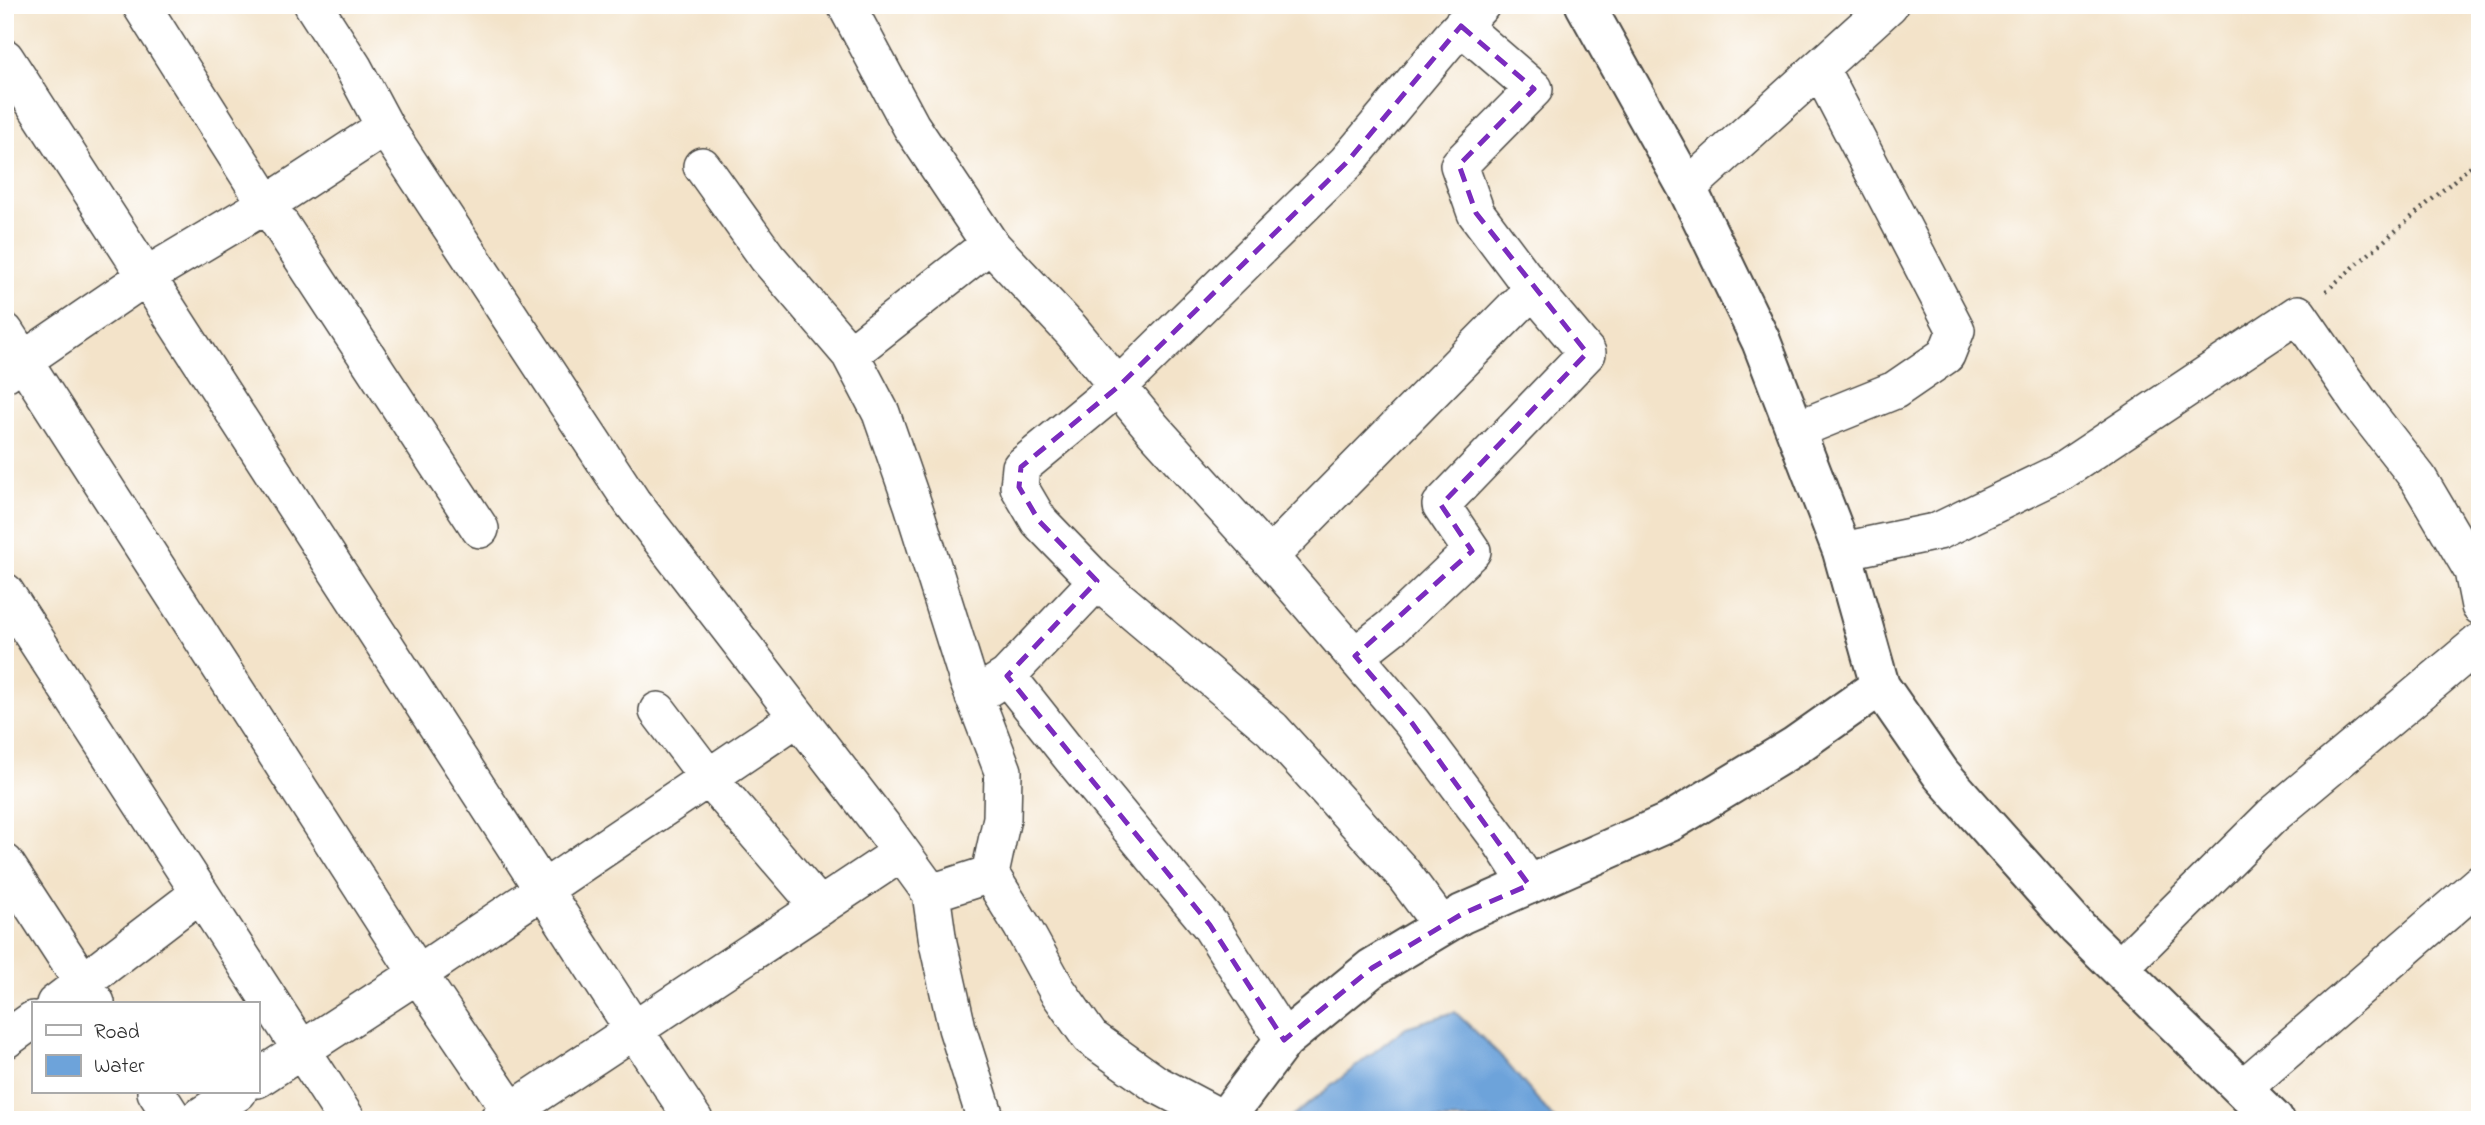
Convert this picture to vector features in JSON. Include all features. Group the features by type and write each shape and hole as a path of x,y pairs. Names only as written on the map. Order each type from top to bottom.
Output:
{"main road":[{"path":"1585,5 1688,188 1761,341 1843,551 1880,686 1941,774 2078,928 2274,1120"},
{"path":"1224,1120 1284,1040 1371,968 1462,914 1670,822 1795,746 1880,686"}],"street":[{"path":"141,5 267,204 480,529"},
{"path":"313,5 353,67 385,127 632,502 931,893 937,943 957,1028 986,1120"},
{"path":"846,5 911,126 990,244 1071,330 1153,429 1269,557 1412,723 1499,839 1529,885"},
{"path":"1688,188 1889,5"},
{"path":"1355,656 1392,627 1472,551 1441,505 1587,353 1532,289 1476,213 1459,165 1534,89 1471,16 1346,163 1119,386 1021,467 1020,486 1039,521 1097,581 1272,729 1401,871 1442,926"},
{"path":"5,58 694,1120"},
{"path":"1796,430 1895,390 1946,355 1956,330 1820,69"},
{"path":"385,127 267,204 11,356 418,974 509,1117 634,1030 901,853"},
{"path":"702,166 768,257 850,354 881,413 913,505 942,602 1003,771 1002,818 990,874 1057,990 1090,1037 1156,1084 1224,1120"},
{"path":"850,354 990,244"},
{"path":"1269,557 1532,289"},
{"path":"1843,551 1939,531 2061,472 2298,314 2361,405 2418,478 2473,571 2480,606"},
{"path":"975,697 1007,676 1097,581"},
{"path":"5,592 347,1120"},
{"path":"2119,968 2272,816 2480,642"},
{"path":"1007,676 1210,925 1284,1040"},
{"path":"658,711 708,777 820,907"},
{"path":"259,1078 418,974 798,717"},
{"path":"5,863 78,997 200,892"},
{"path":"931,893 990,874"},
{"path":"2242,1089 2480,883"},
{"path":"5,1040 32,1021"},
{"path":"157,1094 174,1120"},
{"path":"195,1120 235,1094"}],"path":[{"path":"2298,314 2480,158"}],"highlighted area":[{"path":"1461,26 1534,89 1459,165 1476,213 1587,353 1441,505 1472,551 1355,656 1412,723 1529,885 1462,914 1372,968 1284,1040 1210,925 1007,676 1097,581 1039,521 1019,487 1021,467 1119,386 1346,163"}],"water":[{"path":"1455,1012 1499,1054 1555,1120 1288,1120 1406,1027"}]}
